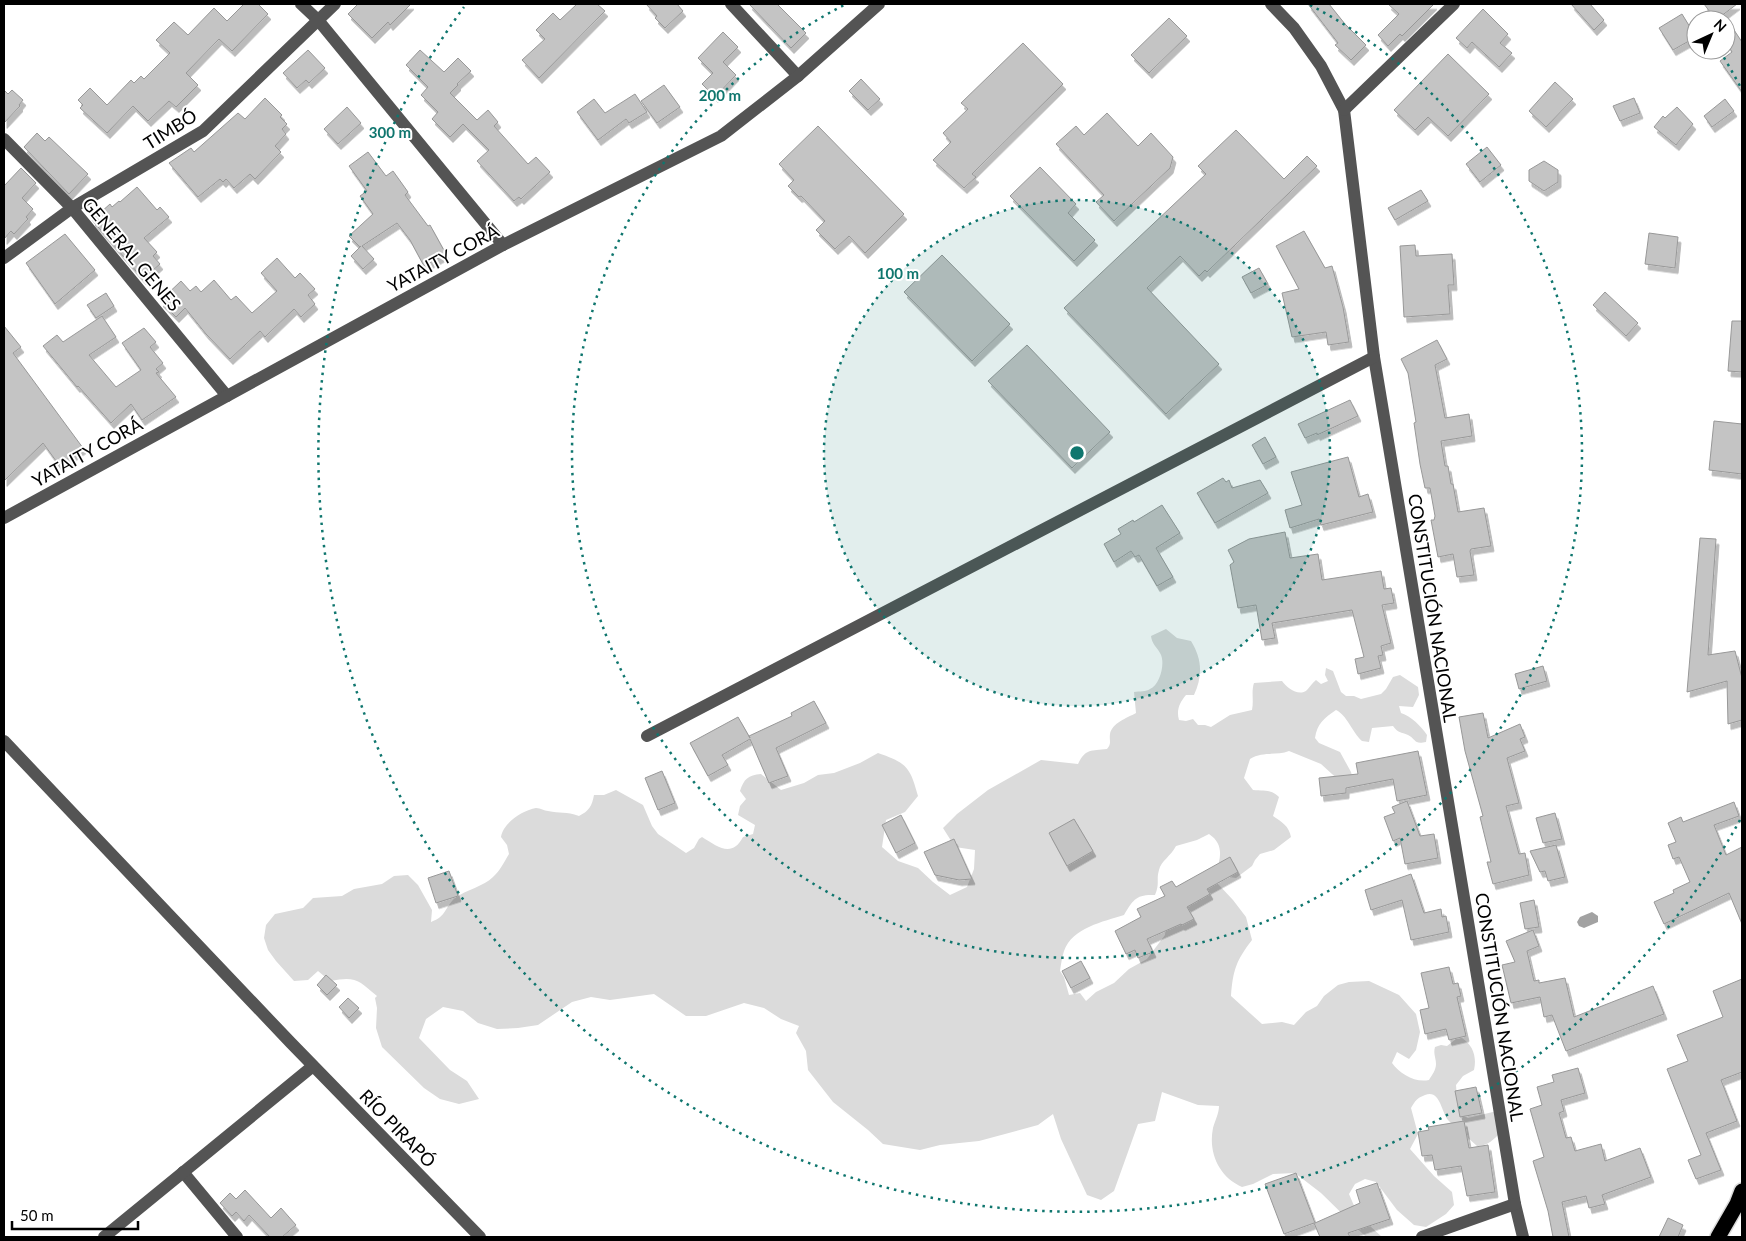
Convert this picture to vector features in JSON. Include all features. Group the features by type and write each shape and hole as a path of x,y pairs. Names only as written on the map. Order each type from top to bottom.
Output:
{"highway":[{"path":"1718,1237 1737,1204 1742,1191"}],"street":[{"path":"301,4 318,20 503,245"},
{"name":"TIMBÓ","path":"4,258 72,208 203,131 335,4"},
{"path":"731,4 798,76"},
{"name":"YATAITY CORÁ","path":"4,518 503,245 721,136 798,76 879,4"},
{"name":"CONSTITUCIÓN NACIONAL","path":"1271,4 1294,28 1322,66 1344,110 1374,357 1515,1204 1523,1237"},
{"path":"1344,110 1454,4"},
{"name":"GENERAL GENES","path":"4,139 72,208 226,396"},
{"path":"647,736 1374,357"},
{"name":"RÍO PIRAPÓ","path":"4,741 313,1066 480,1237"},
{"path":"104,1237 313,1066"},
{"path":"183,1172 237,1237"},
{"path":"1422,1237 1515,1204"}],"shaded area":[{"path":"1166,629 1177,638 1191,641 1200,667 1199,681 1194,695 1186,695 1179,706 1179,720 1193,719 1198,725 1211,727 1230,715 1252,710 1254,683 1282,681 1293,691 1300,693 1307,690 1316,680 1321,684 1328,681 1325,675 1326,668 1333,671 1341,692 1346,696 1354,696 1361,699 1381,694 1393,677 1400,675 1418,687 1419,695 1413,707 1399,706 1401,713 1412,719 1425,732 1427,735 1426,742 1417,742 1393,726 1372,728 1369,742 1362,741 1340,712 1336,710 1322,722 1317,729 1315,738 1319,743 1340,752 1353,779 1343,784 1321,764 1289,751 1260,755 1250,759 1244,778 1253,790 1270,792 1279,797 1273,816 1287,827 1291,837 1274,850 1260,854 1252,866 1236,878 1222,876 1216,872 1220,851 1217,842 1209,834 1197,840 1176,846 1160,867 1155,895 1139,897 1124,915 1098,923 1081,931 1068,943 1063,953 1060,971 1064,977 1069,995 1080,993 1086,1001 1096,992 1114,983 1129,969 1147,959 1165,935 1167,916 1197,886 1218,884 1246,917 1252,940 1236,966 1231,996 1262,1024 1282,1022 1294,1025 1306,1012 1317,1006 1324,996 1338,985 1349,982 1369,981 1399,995 1416,1014 1420,1032 1416,1050 1409,1059 1397,1052 1392,1063 1408,1077 1424,1081 1429,1080 1436,1066 1435,1047 1447,1046 1456,1039 1462,1038 1471,1048 1475,1060 1474,1070 1463,1076 1456,1085 1457,1098 1462,1115 1468,1118 1497,1111 1501,1132 1488,1143 1477,1146 1448,1120 1440,1102 1434,1095 1425,1095 1415,1102 1411,1108 1418,1134 1410,1149 1434,1176 1452,1192 1454,1205 1446,1214 1426,1227 1414,1225 1397,1210 1376,1182 1365,1179 1355,1184 1349,1194 1358,1215 1382,1237 1366,1237 1321,1193 1295,1173 1273,1174 1242,1187 1234,1183 1221,1171 1212,1146 1213,1128 1219,1106 1198,1105 1162,1092 1155,1121 1138,1124 1114,1191 1101,1200 1087,1195 1061,1139 1053,1114 1038,1125 979,1141 940,1145 920,1150 883,1144 833,1102 808,1070 806,1051 796,1033 799,1026 781,1019 764,1008 744,1003 706,1016 686,1016 654,994 610,1000 591,997 572,1002 538,1025 497,1029 478,1023 463,1011 443,1007 426,1019 419,1038 450,1070 467,1081 479,1099 459,1104 440,1099 424,1088 382,1047 376,1028 377,1008 375,998 377,996 365,986 351,979 330,981 318,971 308,980 294,981 268,950 264,938 266,925 275,914 303,908 313,898 342,896 354,889 382,884 394,876 408,875 418,885 432,910 431,922 436,920 455,898 485,883 498,872 509,854 507,845 501,837 505,827 514,818 531,809 538,808 579,816 590,808 594,795 604,795 616,790 643,805 652,826 658,834 686,853 694,848 702,837 719,847 729,849 739,843 743,837 753,834 755,825 738,815 740,806 746,799 740,791 743,783 753,775 761,774 781,790 804,783 818,775 834,773 860,763 878,753 906,767 918,796 905,812 886,820 882,847 898,861 918,868 950,895 967,887 974,869 975,850 955,847 943,828 957,814 988,790 1041,760 1078,764 1086,753 1093,750 1107,749 1110,743 1111,730 1120,721 1136,713 1134,692 1148,690 1157,683 1161,673 1162,657 1151,636"},
{"path":"1592,912 1598,916 1598,922 1584,928 1579,926 1577,922 1580,917"}],"building":[{"path":"244,4 258,4 268,14 232,51 219,39 186,73 198,85 176,107 169,101 148,121 133,106 107,133 80,108 83,105 78,100 90,88 107,105 131,80 134,83 141,76 144,79 170,53 156,40 174,22 188,35 214,8 227,21"},
{"path":"358,4 411,4 390,25 388,22 372,38 348,14"},
{"path":"577,4 597,4 605,11 539,78 522,60 545,39 536,30 553,13 560,20"},
{"path":"646,4 677,4 683,11 665,28 655,18 657,16"},
{"path":"749,4 777,4 806,33 791,48"},
{"path":"1308,4 1329,4 1345,24 1366,45 1351,60 1335,45 1338,43"},
{"path":"1388,4 1434,4 1402,36 1400,34 1388,46 1378,35 1399,14"},
{"path":"1571,4 1590,4 1604,20 1594,30"},
{"path":"1704,4 1737,4 1729,10 1708,10"},
{"path":"1483,9 1508,34 1500,43 1512,53 1499,67 1472,42 1467,48 1456,38"},
{"path":"1682,14 1686,21 1686,43 1673,50 1659,28"},
{"path":"1169,18 1187,36 1149,73 1131,55"},
{"path":"723,32 738,47 723,62 736,75 715,97 702,84 713,73 698,58"},
{"path":"1736,33 1742,42 1742,92 1720,61 1736,60"},
{"path":"1023,43 1063,84 972,174 976,177 964,188 933,160 951,142 943,133 968,109 961,103"},
{"path":"308,50 325,68 309,83 306,80 297,88 283,73"},
{"path":"420,50 444,72 458,58 471,71 450,93 477,120 488,110 498,122 494,126 528,164 536,157 550,172 521,199 519,197 514,201 477,161 489,150 463,124 450,137 432,119 438,112 421,95 428,87 406,65"},
{"path":"1448,54 1489,94 1448,136 1428,117 1415,130 1394,110"},
{"path":"861,79 880,99 868,110 849,91"},
{"path":"1555,82 1573,99 1546,127 1529,111"},
{"path":"664,85 680,107 657,123 641,101"},
{"path":"4,90 8,94 12,90 23,100 20,106 4,123"},
{"path":"635,94 647,112 629,123 626,119 598,140 577,112 594,99 605,113"},
{"path":"265,98 282,115 280,117 287,124 282,129 286,134 275,146 281,152 255,179 250,174 234,188 226,179 223,182 220,179 198,197 169,163 191,148 194,152 238,113 245,119"},
{"path":"1634,98 1640,113 1620,121 1613,106"},
{"path":"1725,99 1734,111 1712,127 1704,116"},
{"path":"347,107 361,123 338,144 324,129"},
{"path":"1677,107 1693,124 1676,145 1654,127 1663,116 1665,118"},
{"path":"1107,113 1138,146 1151,133 1173,157 1170,168 1114,221 1096,202 1104,195 1056,144 1076,126 1084,135"},
{"path":"818,126 904,214 865,253 849,236 835,249 816,230 825,221 801,196 799,197 788,186 794,180 779,164"},
{"path":"1236,130 1284,179 1307,156 1317,166 1207,272 1205,270 1199,276 1180,256 1147,288 1219,364 1166,414 1064,308 1206,174 1198,166"},
{"path":"37,133 45,141 49,137 88,174 69,194 24,147"},
{"path":"1487,147 1501,165 1480,182 1466,164"},
{"path":"368,152 386,176 393,171 408,192 405,195 428,226 430,225 446,254 424,266 410,240 397,223 362,246 374,259 363,269 351,256 360,247 349,236 373,214 360,196 367,191 349,166"},
{"path":"1544,161 1558,170 1558,182 1544,191 1529,181 1529,170"},
{"path":"1040,167 1076,204 1068,213 1095,240 1074,261 1010,196"},
{"path":"21,168 36,183 22,198 33,209 26,217 28,219 14,234 11,231 4,239 4,186"},
{"path":"137,187 157,210 160,207 169,217 144,238 157,252 153,256 160,264 143,279 92,220 110,204 112,207 120,202"},
{"path":"1421,190 1428,201 1395,220 1388,208"},
{"path":"1304,231 1325,268 1332,266 1343,307 1349,342 1328,345 1326,332 1292,337 1282,293 1299,289 1276,246"},
{"path":"1649,233 1678,237 1675,268 1645,264"},
{"path":"65,234 95,270 55,304 26,263"},
{"path":"1415,245 1416,256 1452,254 1454,285 1448,285 1450,314 1404,317 1400,246"},
{"path":"942,255 1010,324 972,361 904,292"},
{"path":"277,258 295,278 300,273 315,289 308,295 315,304 301,317 294,309 265,337 260,331 230,359 185,308 176,317 160,301 181,281 190,291 196,286 201,292 214,280 231,300 236,296 252,313 277,291 261,273"},
{"path":"1259,268 1268,284 1251,293 1242,277"},
{"path":"1605,292 1638,323 1626,336 1593,305"},
{"path":"106,293 114,306 96,318 87,305"},
{"path":"102,316 116,337 89,355 116,387 141,370 122,343 144,328 156,342 150,347 163,363 156,369 159,372 156,373 176,397 142,420 131,404 111,423 77,387 43,346 57,335 63,342"},
{"path":"1732,321 1742,321 1742,372 1728,371"},
{"path":"4,326 21,347 13,353 83,448 59,465 43,443 4,481"},
{"path":"1437,340 1447,359 1435,365 1445,418 1469,414 1472,436 1441,441 1445,466 1448,466 1458,512 1484,508 1491,546 1471,549 1474,575 1457,577 1453,554 1438,557 1431,520 1434,520 1435,516 1430,488 1425,488 1408,373 1401,359"},
{"path":"1027,345 1110,432 1072,468 988,381"},
{"path":"1350,400 1358,416 1317,435 1317,433 1305,438 1298,424"},
{"path":"1714,421 1742,424 1742,474 1709,470"},
{"path":"1265,437 1276,457 1263,464 1252,445"},
{"path":"1348,457 1359,497 1368,494 1373,512 1321,525 1319,519 1290,528 1285,510 1302,505 1291,472"},
{"path":"1223,478 1226,482 1229,480 1232,488 1260,480 1268,493 1215,523 1197,493"},
{"path":"1162,505 1180,533 1156,548 1173,577 1157,586 1139,555 1135,557 1131,551 1114,562 1104,544 1121,534 1118,529 1133,520 1134,522"},
{"path":"1285,532 1290,558 1318,554 1322,580 1381,571 1384,589 1391,588 1394,603 1382,605 1391,643 1381,646 1383,655 1378,656 1381,668 1358,674 1355,659 1364,657 1352,610 1272,623 1275,638 1262,640 1256,605 1238,608 1230,565 1234,562 1228,550 1249,539"},
{"path":"1700,538 1716,539 1708,655 1735,651 1742,678 1742,720 1728,724 1727,681 1687,692"},
{"path":"1543,666 1547,681 1519,689 1515,674"},
{"path":"814,701 826,723 776,748 788,776 769,783 750,739 722,755 728,765 708,776 690,743 738,717 750,738 749,736 792,716 791,713"},
{"path":"1483,713 1488,738 1520,724 1525,737 1520,739 1525,751 1507,758 1519,803 1506,806 1519,854 1525,853 1529,875 1493,884 1487,862 1491,862 1480,817 1483,816 1465,751 1459,717"},
{"path":"1418,751 1427,795 1397,801 1393,779 1346,788 1346,793 1321,796 1319,778 1358,774 1356,763"},
{"path":"662,771 675,803 658,810 645,778"},
{"path":"1407,801 1420,836 1434,834 1438,858 1405,864 1400,838 1393,841 1384,817 1395,813 1392,807"},
{"path":"1734,802 1739,816 1714,825 1726,855 1742,847 1742,924 1729,893 1664,924 1654,902 1674,893 1673,890 1690,882 1679,857 1673,859 1668,845 1676,842 1668,823 1681,817 1683,822"},
{"path":"1555,813 1562,839 1543,843 1536,818"},
{"path":"901,815 915,843 896,853 882,825"},
{"path":"1074,819 1093,851 1067,866 1049,833"},
{"path":"954,839 972,879 959,880 935,875 924,852"},
{"path":"1556,845 1565,877 1548,881 1545,871 1540,872 1530,851"},
{"path":"1230,857 1238,872 1207,889 1210,894 1187,907 1194,919 1147,939 1153,952 1138,958 1135,950 1126,954 1115,931 1141,917 1137,909 1165,896 1160,887 1172,881 1176,887"},
{"path":"449,871 458,896 436,903 428,878"},
{"path":"1411,874 1424,913 1441,909 1442,917 1446,916 1449,932 1411,940 1402,900 1371,910 1365,890"},
{"path":"1534,900 1539,927 1525,929 1520,903"},
{"path":"1533,930 1539,946 1527,951 1534,981 1539,980 1539,983 1565,978 1574,1017 1653,986 1664,1014 1566,1051 1552,1015 1544,1017 1540,997 1511,1003 1502,965 1515,962 1506,941"},
{"path":"1081,961 1090,978 1071,988 1062,971"},
{"path":"1449,967 1453,984 1458,983 1461,996 1457,997 1466,1036 1449,1040 1446,1029 1425,1034 1420,1010 1429,1008 1421,973"},
{"path":"326,975 337,985 327,995 317,985"},
{"path":"1742,979 1742,1072 1721,1080 1737,1121 1706,1133 1721,1170 1696,1179 1688,1160 1701,1155 1667,1069 1688,1061 1677,1035 1723,1017 1713,991"},
{"path":"348,998 359,1008 349,1018 339,1007"},
{"path":"1578,1068 1585,1093 1561,1100 1564,1111 1559,1113 1566,1138 1571,1137 1575,1151 1601,1144 1605,1161 1640,1148 1651,1177 1602,1195 1605,1204 1589,1208 1586,1196 1562,1202 1569,1237 1553,1237 1548,1211 1533,1161 1544,1157 1530,1109 1542,1105 1537,1087 1554,1082 1552,1075"},
{"path":"1476,1087 1482,1113 1460,1117 1455,1091"},
{"path":"1464,1121 1469,1148 1488,1145 1495,1192 1467,1196 1461,1166 1435,1170 1432,1155 1422,1156 1418,1132 1429,1130 1428,1127"},
{"path":"1296,1173 1315,1223 1360,1203 1356,1190 1377,1183 1390,1219 1348,1233 1350,1237 1320,1237 1314,1223 1284,1234 1265,1184"},
{"path":"245,1190 271,1218 281,1208 296,1225 282,1237 270,1237 249,1215 244,1221 236,1212 232,1216 220,1203 230,1193 236,1199"},
{"path":"1668,1218 1683,1225 1678,1237 1659,1237"}]}
